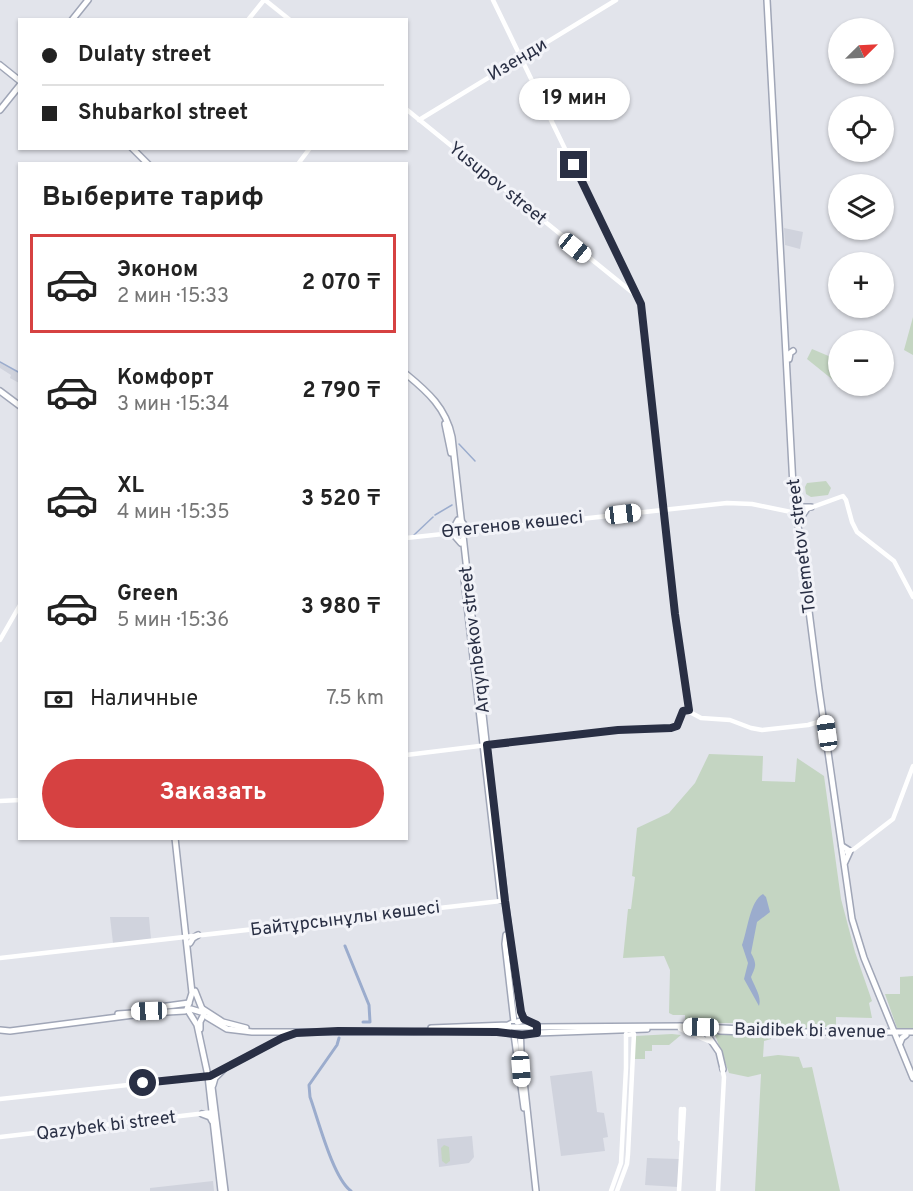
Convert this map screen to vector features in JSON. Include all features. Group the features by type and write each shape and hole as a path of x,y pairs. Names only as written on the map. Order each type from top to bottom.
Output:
{"main road":[{"path":"73,18 87,0"},
{"name":"Tolemetov street","path":"768,0 795,511 842,854 856,929 896,1036 913,1073"},
{"path":"0,63 18,80"},
{"path":"0,108 18,85"},
{"path":"133,150 145,162"},
{"name":"Tolemetov street","path":"780,224 795,511"},
{"path":"788,344 792,350 789,354 789,364"},
{"name":"Arqynbekov street","path":"408,377 423,389 437,407 445,423 455,476 459,519 457,531 462,543 518,1027 525,1108"},
{"path":"0,389 17,402"},
{"path":"795,511 803,507 809,508"},
{"path":"795,511 809,508"},
{"path":"459,519 473,530"},
{"path":"457,531 454,535 462,543 465,535 473,530"},
{"name":"Arqynbekov street","path":"485,745 501,901 507,935"},
{"name":"Tolemetov street","path":"828,746 855,932 913,1078"},
{"path":"177,840 195,996 203,1013 200,1027 209,1076 214,1113 213,1125 223,1191"},
{"path":"842,846 850,851 845,862"},
{"path":"178,938 188,940 198,935"},
{"path":"507,935 521,1012 523,1018 536,1028"},
{"path":"507,935 505,944 517,1029 520,1091 525,1108"},
{"path":"188,940 192,993 189,1011 199,1032 213,1086"},
{"path":"189,1011 203,1013 227,1029 282,1035 338,1031 536,1028 626,1033 646,1028"},
{"path":"0,1028 10,1031 136,1014 189,1011 203,1013 252,1031 425,1030"},
{"path":"517,1029 536,1028"},
{"path":"517,1029 536,1028"},
{"name":"Baidibek bi avenue","path":"536,1028 680,1028 887,1035 902,1038 913,1033"},
{"name":"Baidibek bi avenue","path":"680,1028 811,1035 896,1036 913,1033"},
{"path":"517,1029 523,1046 525,1108 534,1191"},
{"path":"711,1030 708,1036 719,1052 723,1071"},
{"path":"223,1070 215,1078 213,1086 223,1191"},
{"path":"211,1102 209,1109 202,1114 210,1118 213,1125"}],"street":[{"path":"250,18 264,0 287,18"},
{"path":"494,0 642,310 675,614 691,712"},
{"name":"Изенди","path":"420,119 615,0"},
{"path":"516,46 530,51 526,57 526,66 572,166 638,298"},
{"path":"511,62 516,54 516,46"},
{"path":"511,62 519,61 526,66"},
{"name":"Yusupov street","path":"408,111 638,298"},
{"name":"Yusupov street","path":"420,119 462,156 638,298"},
{"path":"624,285 627,283 627,278"},
{"path":"809,508 843,496 857,532 894,561 913,597"},
{"path":"834,499 848,506"},
{"name":"Өтегенов көшесі","path":"473,530 564,517 591,516 639,509 664,509 706,501 756,502 795,511"},
{"path":"664,509 738,503 795,511"},
{"path":"457,531 652,509"},
{"name":"Өтегенов көшесі","path":"408,537 457,531"},
{"name":"Өтегенов көшесі","path":"408,537 457,531"},
{"path":"0,640 18,608"},
{"path":"408,755 618,730 671,728 677,726 681,714 691,712 701,718 730,720 762,730 808,725 824,720"},
{"path":"842,854 850,851 893,819 913,766"},
{"path":"0,801 18,800"},
{"name":"Байтұрсынұлы көшесі","path":"198,935 501,901"},
{"path":"0,958 178,938"},
{"path":"680,1028 709,1040 715,1046 723,1071 716,1191"},
{"path":"689,1029 695,1034"},
{"path":"611,1191 621,1163 627,1119 634,1034 626,1033 627,1119 627,1164 617,1191"},
{"path":"0,1099 209,1076 282,1035"},
{"path":"626,1056 633,1055"},
{"path":"679,1191 682,1109"},
{"name":"Qazybek bi street","path":"0,1137 214,1113"}],"shaded area":[{"path":"784,228 803,232 800,249 785,245"},
{"path":"0,362 18,372 18,382 10,378 11,375 0,368"},
{"path":"110,917 149,917 151,939 113,943"},
{"path":"592,1071 597,1112 604,1113 608,1137 603,1138 605,1151 561,1156 550,1076"},
{"path":"472,1136 474,1157 469,1163 439,1167 437,1139"},
{"path":"647,1158 679,1159 678,1187 645,1185"},
{"path":"213,1181 214,1191 150,1191 150,1188"}],"green space":[{"path":"913,317 913,355 904,350"},
{"path":"812,349 828,356 828,376 807,359"},
{"path":"826,481 831,488 828,495 811,497 806,494 807,483"},
{"path":"709,754 763,756 762,781 795,782 797,758 824,776 841,899 855,952 872,1001 869,1003 872,1018 836,1017 836,1027 814,1027 814,1030 760,1027 757,1023 685,1023 685,1015 669,1013 670,970 664,956 623,958 628,909 631,909 635,877 632,876 637,828 669,813 695,783"},
{"path":"913,976 913,1029 897,1028 885,994 900,994 900,977"},
{"path":"714,1032 770,1035 771,1039 764,1041 763,1057 778,1055 799,1057 803,1068 812,1067 840,1191 755,1191 761,1074 748,1077 729,1073"},
{"path":"681,1035 669,1045 652,1045 652,1051 645,1051 645,1059 634,1059 635,1036"},
{"path":"444,1145 449,1147 450,1161 446,1164 442,1161 441,1148"}],"water":[{"path":"763,894 770,912 757,922 751,953 755,965 751,977 759,995 759,1006 744,979 748,963 742,945 752,910"}],"waterway":[{"path":"0,362 18,372"},
{"path":"459,444 475,461"},
{"path":"435,515 452,505"},
{"path":"414,535 433,517"},
{"path":"345,946 369,1005 370,1022 363,1022"},
{"path":"339,1038 337,1045 309,1085 310,1097 332,1161 344,1184 351,1191"}],"route":[{"path":"143,1083 210,1076 296,1033 338,1031 497,1032 518,1035 537,1033 537,1025 524,1019 521,1012 509,935 487,745 618,730 671,728 677,726 683,711 689,710 675,614 641,304 574,165"}]}
